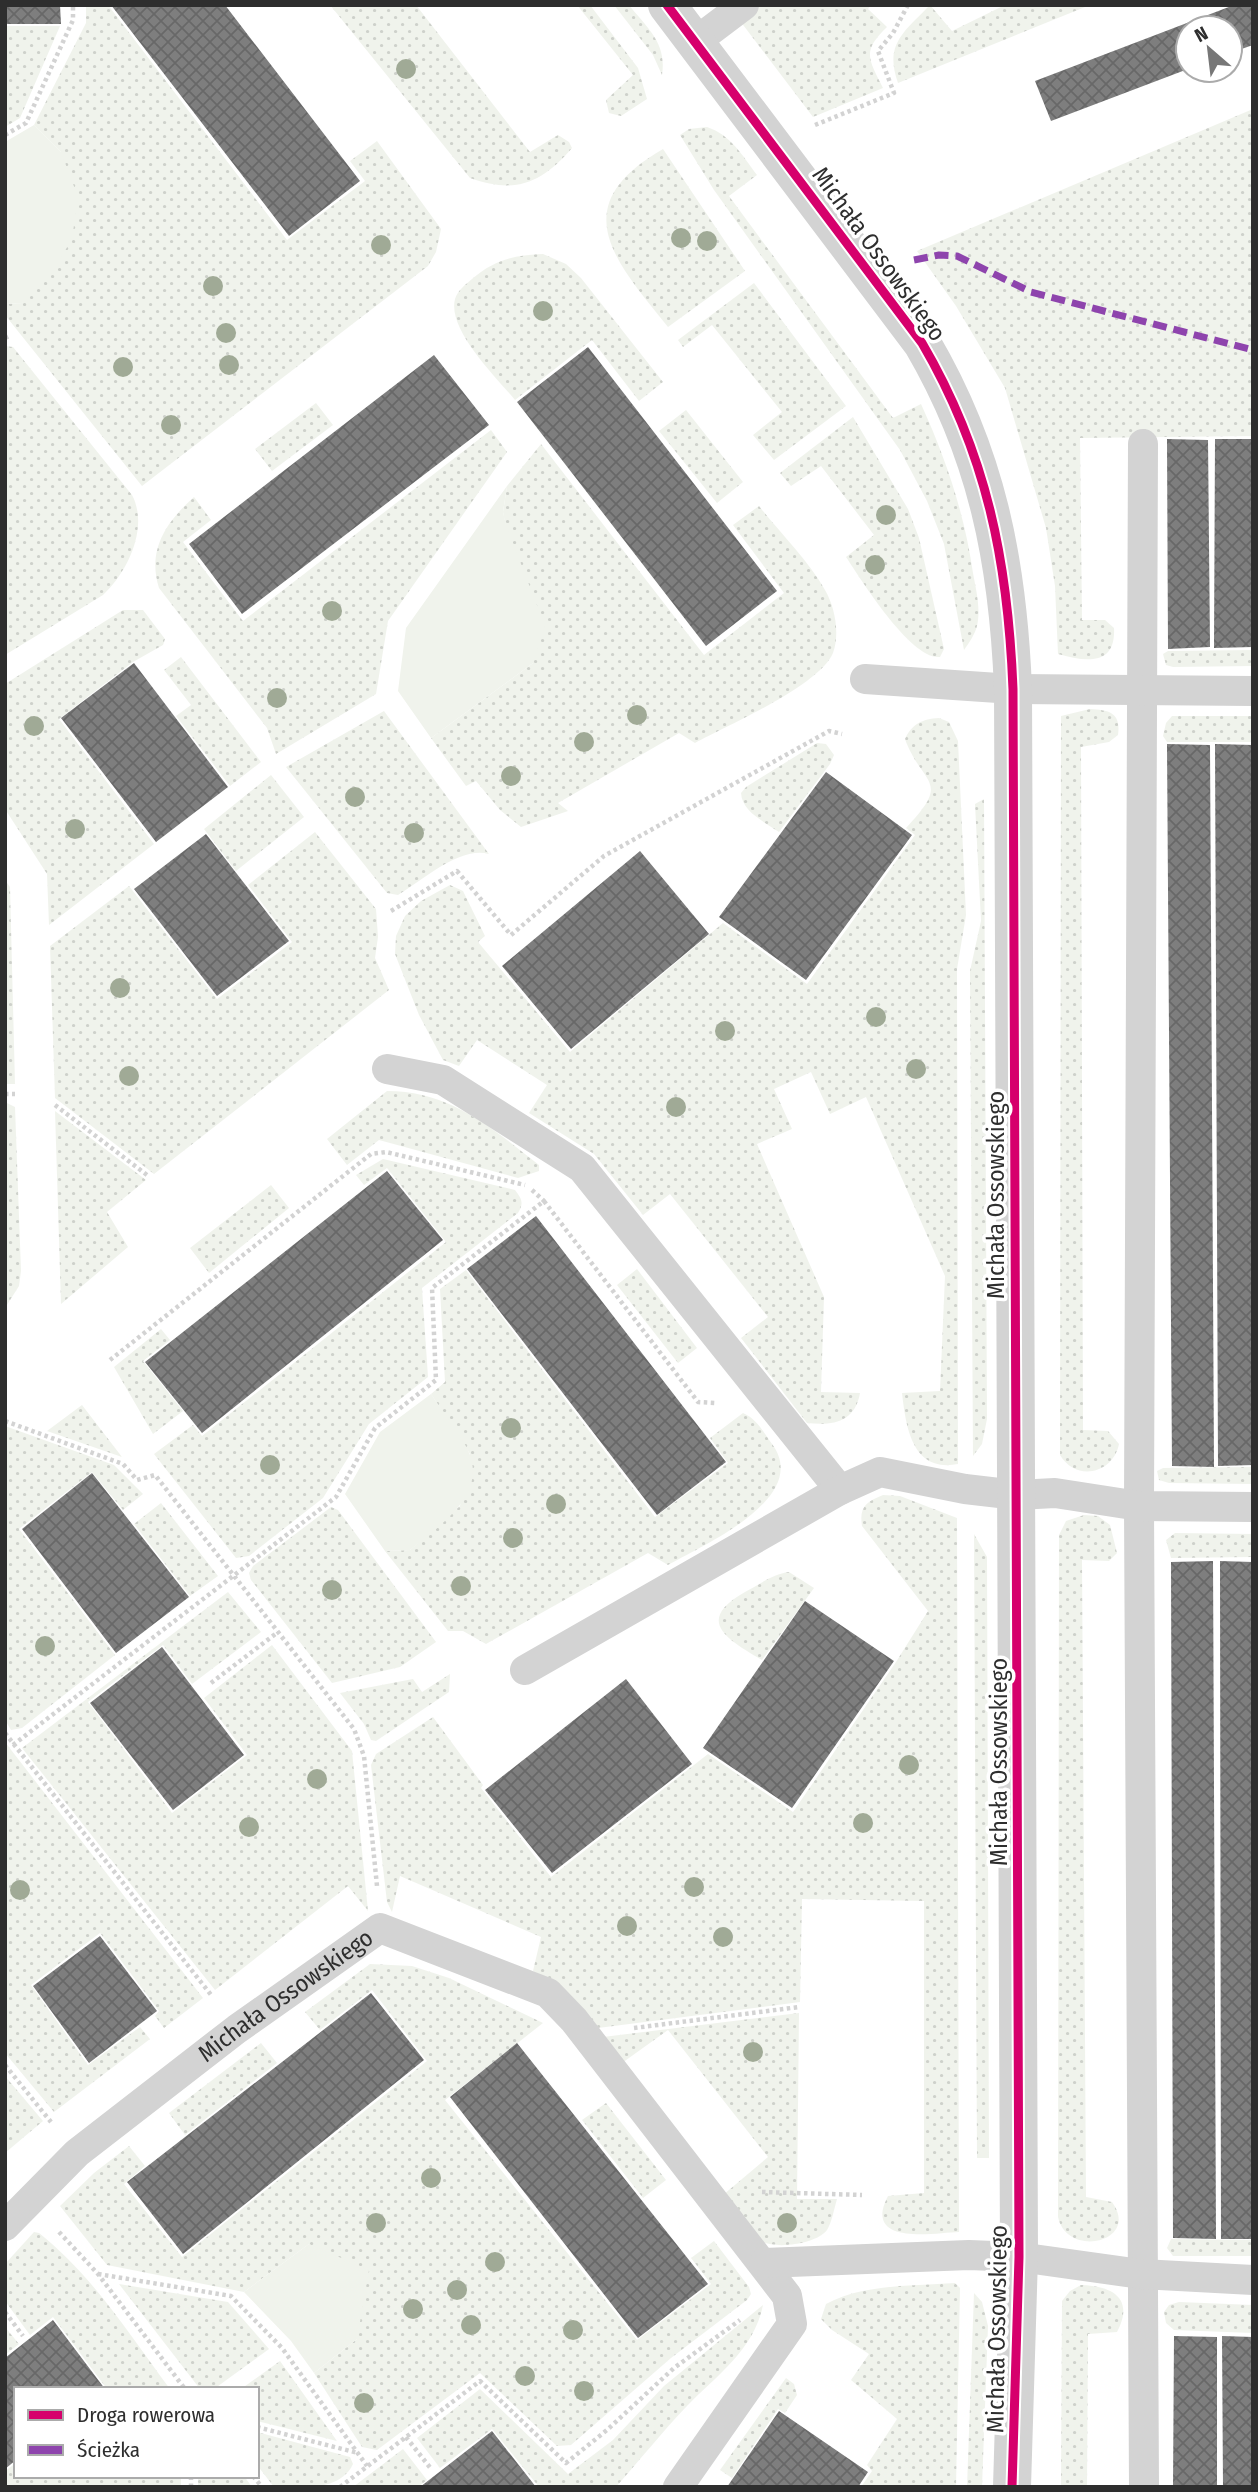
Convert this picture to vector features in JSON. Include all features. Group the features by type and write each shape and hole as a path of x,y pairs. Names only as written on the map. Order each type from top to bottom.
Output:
{"street":[{"name":"Michała Ossowskiego","path":"667,5 889,295 949,390 973,447 992,511 1005,573 1013,689 1017,1495 1019,2257 1012,2487"}],"lane":[{"path":"695,42 744,5"},
{"path":"1143,444 1139,1506 1144,2487"},
{"path":"865,679 1013,689 1253,691"},
{"path":"387,1069 443,1080 582,1168 840,1490"},
{"path":"525,1670 840,1490 880,1472 965,1489 1017,1495 1055,1493 1139,1506 1253,1507"},
{"name":"Michała Ossowskiego","path":"5,2226 77,2153 237,2029 380,1928 548,1993 584,2034 787,2296 792,2324 678,2487"},
{"path":"764,2263 969,2255 1019,2257 1141,2274 1253,2280"}],"path":[{"path":"5,135 26,122 73,20 73,5"},
{"path":"811,126 894,93 878,51 894,33 908,5"},
{"path":"391,911 457,871 511,935 604,856 829,732 842,734"},
{"path":"5,1094 15,1094"},
{"path":"55,1105 147,1175"},
{"path":"110,1360 371,1154 386,1152 527,1185 544,1201 698,1402 722,1404"},
{"path":"13,1745 336,1496 375,1428 436,1380 432,1288 544,1201"},
{"path":"5,1421 123,1464 137,1480 155,1475 354,1729 363,1756 380,1928"},
{"path":"211,1683 278,1632"},
{"path":"5,1732 237,2029"},
{"path":"584,2034 799,2007"},
{"path":"5,2065 77,2153"},
{"path":"725,2213 752,2192 862,2195"},
{"path":"51,2225 98,2274 184,2387"},
{"path":"98,2274 231,2296 282,2347 367,2466"},
{"path":"5,2312 23,2336"},
{"path":"340,2487 480,2381 566,2463 607,2430 674,2368 743,2318"},
{"path":"259,2428 359,2454"},
{"path":"406,2437 432,2470"}],"shaded area":[{"path":"86,5 108,5 287,240 365,181 350,161 377,141 441,229 436,252 428,266 142,486 5,315 5,304 22,303 61,152 34,125 86,23"},
{"path":"330,5 416,5 530,152 558,135 569,142 572,148 549,170 526,182 501,185 470,178"},
{"path":"577,5 590,5 638,68 647,99 621,116 609,113 606,100 633,75"},
{"path":"614,5 629,5 649,29 662,54 662,75 653,55"},
{"path":"728,5 871,5 868,9 887,27 873,43 870,56 883,88 813,117"},
{"path":"930,5 952,31 1005,5 1090,5 898,83 894,70 895,48 905,31"},
{"path":"5,26 60,26 20,118 5,127"},
{"path":"1253,109 1253,436 1080,438 1082,620 1105,620 1114,628 1113,640 1105,655 1097,658 1079,659 1058,654 1055,586 1046,528 1005,388 956,306 917,251"},
{"path":"34,125 61,152 78,197 72,239 51,274 22,303 5,304 5,142"},
{"path":"707,127 729,140 757,175 729,196 893,418 921,404 953,486 965,529 977,592 977,626 964,650 944,544 927,501 900,450 714,190 680,135 689,129"},
{"path":"663,149 745,271 668,327 617,256 608,234 607,213 614,191 633,170"},
{"path":"543,254 566,264 581,278 663,382 639,401 592,340 515,400 475,353 458,325 455,299 458,293 496,263 514,257"},
{"path":"754,283 846,406 774,460 753,435 782,412 712,325 683,347 678,340"},
{"path":"5,346 13,347 132,495 138,521 137,535 128,562 103,595 5,655"},
{"path":"316,403 333,425 272,471 255,449"},
{"path":"686,410 743,482 717,503 659,431"},
{"path":"853,417 908,509 919,538 944,649 940,657 928,655 902,633 875,600 846,557 874,535 821,466 791,486 780,473"},
{"path":"491,430 507,452 388,621 376,694 276,754 267,728 159,588 155,561 157,549 167,527 194,497 211,520 183,542 243,621"},
{"path":"541,444 704,655 784,593 733,525 759,506 802,557 825,590 834,612 836,638 833,653 824,666 771,704 695,743 679,733 558,803 568,811 521,827 500,810 476,781 466,786 431,738 533,663 503,512 507,486"},
{"path":"507,486 503,512 506,525 545,626 533,663 431,738 398,691 406,628"},
{"path":"123,610 143,610 165,639 163,645 133,662 59,719 154,844 49,925 47,874 5,809 5,684"},
{"path":"1253,650 1253,666 1173,667 1166,665 1163,654 1168,651"},
{"path":"181,657 261,762 230,786 176,716 191,705 164,670"},
{"path":"1090,709 1113,714 1118,722 1118,735 1109,742 1081,747 1083,1430 1108,1431 1119,1444 1115,1454 1102,1468 1084,1471 1067,1464 1060,1455 1061,716"},
{"path":"384,711 489,854 466,855 454,860 398,895 387,893 286,767"},
{"path":"1172,716 1253,716 1253,742 1167,742 1163,736 1166,723"},
{"path":"939,718 949,722 958,741 966,915 957,969 958,1464 943,1465 930,1461 914,1445 906,1420 902,1393 940,1391 945,1276 866,1097 830,1114 811,1072 774,1089 792,1129 757,1144 824,1297 821,1392 860,1393 853,1410 841,1420 826,1424 807,1423 741,1338 768,1317 670,1194 643,1215 594,1154 529,1113 547,1085 477,1040 459,1066 443,1060 419,1015 395,954 396,936 405,916 421,901 450,885 463,891 485,936 478,942 570,1052 723,923 807,984 915,835 906,828 920,812 931,791 930,783 905,739 918,723"},
{"path":"817,743 826,744 834,755 779,832 745,806 741,793 746,787"},
{"path":"271,775 304,817 236,871 204,829"},
{"path":"984,799 987,1419 982,1444 973,1456 970,971 981,921 975,804"},
{"path":"315,832 376,909 378,937 375,958 389,990 154,1174 55,1098 50,946 129,886 217,999 292,942 248,885"},
{"path":"5,880 10,887 15,1084 5,1084"},
{"path":"387,1091 431,1097 469,1114 539,1165 539,1171 518,1178 379,1140 347,1165 327,1139"},
{"path":"5,1102 15,1107 21,1271 19,1286 5,1308"},
{"path":"55,1111 146,1180 107,1212 128,1247 61,1304"},
{"path":"383,1159 515,1190 522,1204 518,1213 422,1288 428,1377 369,1424 323,1498 249,1556 236,1558 154,1454 193,1425 202,1436 446,1242 387,1168 364,1185 356,1175"},
{"path":"271,1185 289,1208 209,1273 190,1248"},
{"path":"637,1269 697,1348 678,1363 617,1285"},
{"path":"466,1270 655,1517 728,1463 710,1438 743,1413 763,1431 780,1464 778,1483 766,1501 727,1532 668,1565 648,1553 486,1644 463,1631 448,1631 385,1551 410,1550 460,1506 470,1454 431,1394 445,1382 440,1289"},
{"path":"161,1329 170,1340 143,1361 183,1411 153,1434 114,1367"},
{"path":"431,1394 467,1447 473,1470 471,1484 456,1510 410,1550 385,1551 345,1494 380,1432"},
{"path":"82,1405 122,1457 47,1431"},
{"path":"5,1426 114,1465 143,1494 123,1510 92,1472 19,1529 115,1655 22,1728 11,1730 5,1720"},
{"path":"1253,1467 1253,1484 1169,1483 1159,1480 1157,1471 1163,1468"},
{"path":"883,1495 900,1496 957,1518 959,2232 904,2233 892,2230 884,2223 883,2212 888,2196 924,2193 924,1901 802,1899 800,2002 598,2028 559,1985 533,1971 541,1937 400,1876 392,1912 387,1902 371,1765 376,1754 433,1717 483,1785 481,1788 551,1877 708,1754 793,1812 928,1611 862,1526 865,1506"},
{"path":"161,1503 218,1576 190,1596 134,1524"},
{"path":"331,1507 338,1510 436,1642 400,1667 332,1683 251,1580 249,1573 253,1566"},
{"path":"1084,1515 1098,1516 1110,1525 1117,1553 1109,1561 1082,1560 1086,2197 1112,2202 1118,2216 1117,2227 1110,2235 1087,2241 1074,2238 1064,2230 1058,2217 1059,1535 1066,1521"},
{"path":"1175,1533 1253,1534 1253,1557 1171,1558 1166,1540"},
{"path":"974,1534 987,1557 989,2158 977,2158"},
{"path":"789,1572 814,1588 762,1660 737,1645 721,1629 721,1612 745,1592 772,1577"},
{"path":"228,1592 261,1632 192,1684 163,1645 88,1702 172,1813 247,1755 204,1698 272,1645 352,1751 368,1911 348,1886 215,1990 22,1748"},
{"path":"450,1674 449,1692 376,1741 371,1740 364,1724 340,1693 413,1679 422,1692"},
{"path":"5,1742 203,1998 164,2028 155,2016 159,2011 100,1933 31,1985 88,2065 140,2027 150,2039 54,2112 5,2053"},
{"path":"370,1964 412,1966 449,1978 543,2023 445,2100 637,2340 711,2284 691,2258 714,2241 749,2287 751,2294 747,2300 671,2358 571,2445 557,2446 480,2373 377,2450 362,2447 314,2373 357,2339 309,2244 244,2292 107,2265 60,2206 94,2173 129,2146 145,2166 124,2184 182,2257 427,2061 372,1990 320,2030 305,2012"},
{"path":"799,2013 797,2199 837,2199 829,2227 821,2235 803,2243 781,2245 762,2242 756,2238 723,2195 768,2157 668,2030 622,2063 603,2037"},
{"path":"261,2043 277,2063 185,2135 169,2113"},
{"path":"5,2076 43,2121 5,2153"},
{"path":"606,2103 666,2180 643,2198 582,2120"},
{"path":"34,2232 39,2233 93,2287 169,2387 106,2387 53,2317 30,2335 5,2301 5,2264"},
{"path":"1171,2239 1253,2240 1253,2256 1173,2256 1167,2248"},
{"path":"309,2244 369,2270 357,2339 314,2373 291,2341 244,2292"},
{"path":"955,2283 960,2288 956,2487 861,2487 872,2471 867,2465 897,2419 851,2380 869,2354 832,2330 821,2319 826,2304 840,2297 872,2289"},
{"path":"119,2284 228,2302 269,2349 217,2387 198,2387"},
{"path":"1081,2285 1111,2291 1122,2302 1123,2310 1117,2332 1088,2334 1087,2487 1061,2487 1062,2301 1070,2291"},
{"path":"974,2293 982,2302 988,2326 982,2487 967,2487"},
{"path":"1179,2302 1253,2305 1253,2333 1174,2330 1166,2323 1164,2312 1169,2305"},
{"path":"763,2305 752,2335 743,2349 678,2416 616,2487 539,2487 492,2429 440,2468 417,2438 480,2389 568,2474 613,2440 664,2386"},
{"path":"5,2327 19,2344 5,2355"},
{"path":"280,2361 337,2441 259,2422 259,2387 244,2387"},
{"path":"786,2378 794,2384 797,2395 785,2413 778,2409 732,2478 720,2470"},
{"path":"259,2433 350,2457 353,2464 347,2473 329,2484 274,2487 259,2468"},
{"path":"403,2449 427,2480 418,2487 353,2487"},
{"path":"14,2464 14,2478 181,2478 181,2487 5,2487 5,2471"},
{"path":"198,2478 245,2478 252,2487 198,2487"}],"building":[{"path":"5,5 60,5 61,24 5,24"},
{"path":"111,5 225,5 360,181 289,236"},
{"path":"1234,5 1253,5 1253,45 1244,48 1244,14 1210,14"},
{"path":"1174,28 1174,74 1051,121 1035,81"},
{"path":"588,347 777,591 706,646 517,402"},
{"path":"434,355 489,425 242,614 189,544"},
{"path":"1167,439 1208,440 1210,647 1168,649"},
{"path":"1215,439 1253,439 1253,647 1214,648"},
{"path":"134,663 228,787 156,842 61,718"},
{"path":"1167,744 1210,745 1214,1467 1172,1466"},
{"path":"1215,744 1253,745 1253,1465 1218,1466"},
{"path":"826,772 912,835 806,980 719,917"},
{"path":"206,834 289,941 217,996 134,889"},
{"path":"640,851 709,934 571,1049 502,966"},
{"path":"387,1171 443,1240 202,1433 145,1362"},
{"path":"536,1216 726,1462 657,1515 467,1269"},
{"path":"92,1473 189,1597 116,1653 22,1529"},
{"path":"1213,1561 1216,2239 1173,2238 1171,1562"},
{"path":"1220,1561 1253,1562 1253,2239 1221,2239"},
{"path":"805,1601 894,1661 792,1808 703,1748"},
{"path":"162,1647 244,1755 173,1810 90,1703"},
{"path":"626,1679 692,1764 552,1873 485,1790"},
{"path":"100,1936 157,2011 89,2063 33,1986"},
{"path":"371,1993 424,2060 183,2254 127,2182"},
{"path":"517,2043 708,2284 638,2338 450,2097"},
{"path":"53,2320 103,2387 14,2387 14,2462 5,2469 5,2358"},
{"path":"1174,2336 1217,2337 1217,2487 1173,2487"},
{"path":"1222,2336 1253,2337 1253,2487 1223,2487"},
{"path":"779,2411 868,2472 858,2487 727,2487"},
{"path":"492,2431 536,2487 420,2487"}],"marked path":[{"path":"914,260 939,255 957,256 1031,292 1253,350"}],"cycle path":[{"path":"667,5 922,343 963,426 978,468 990,510 1006,597 1013,689 1019,2257 1012,2487"}]}
